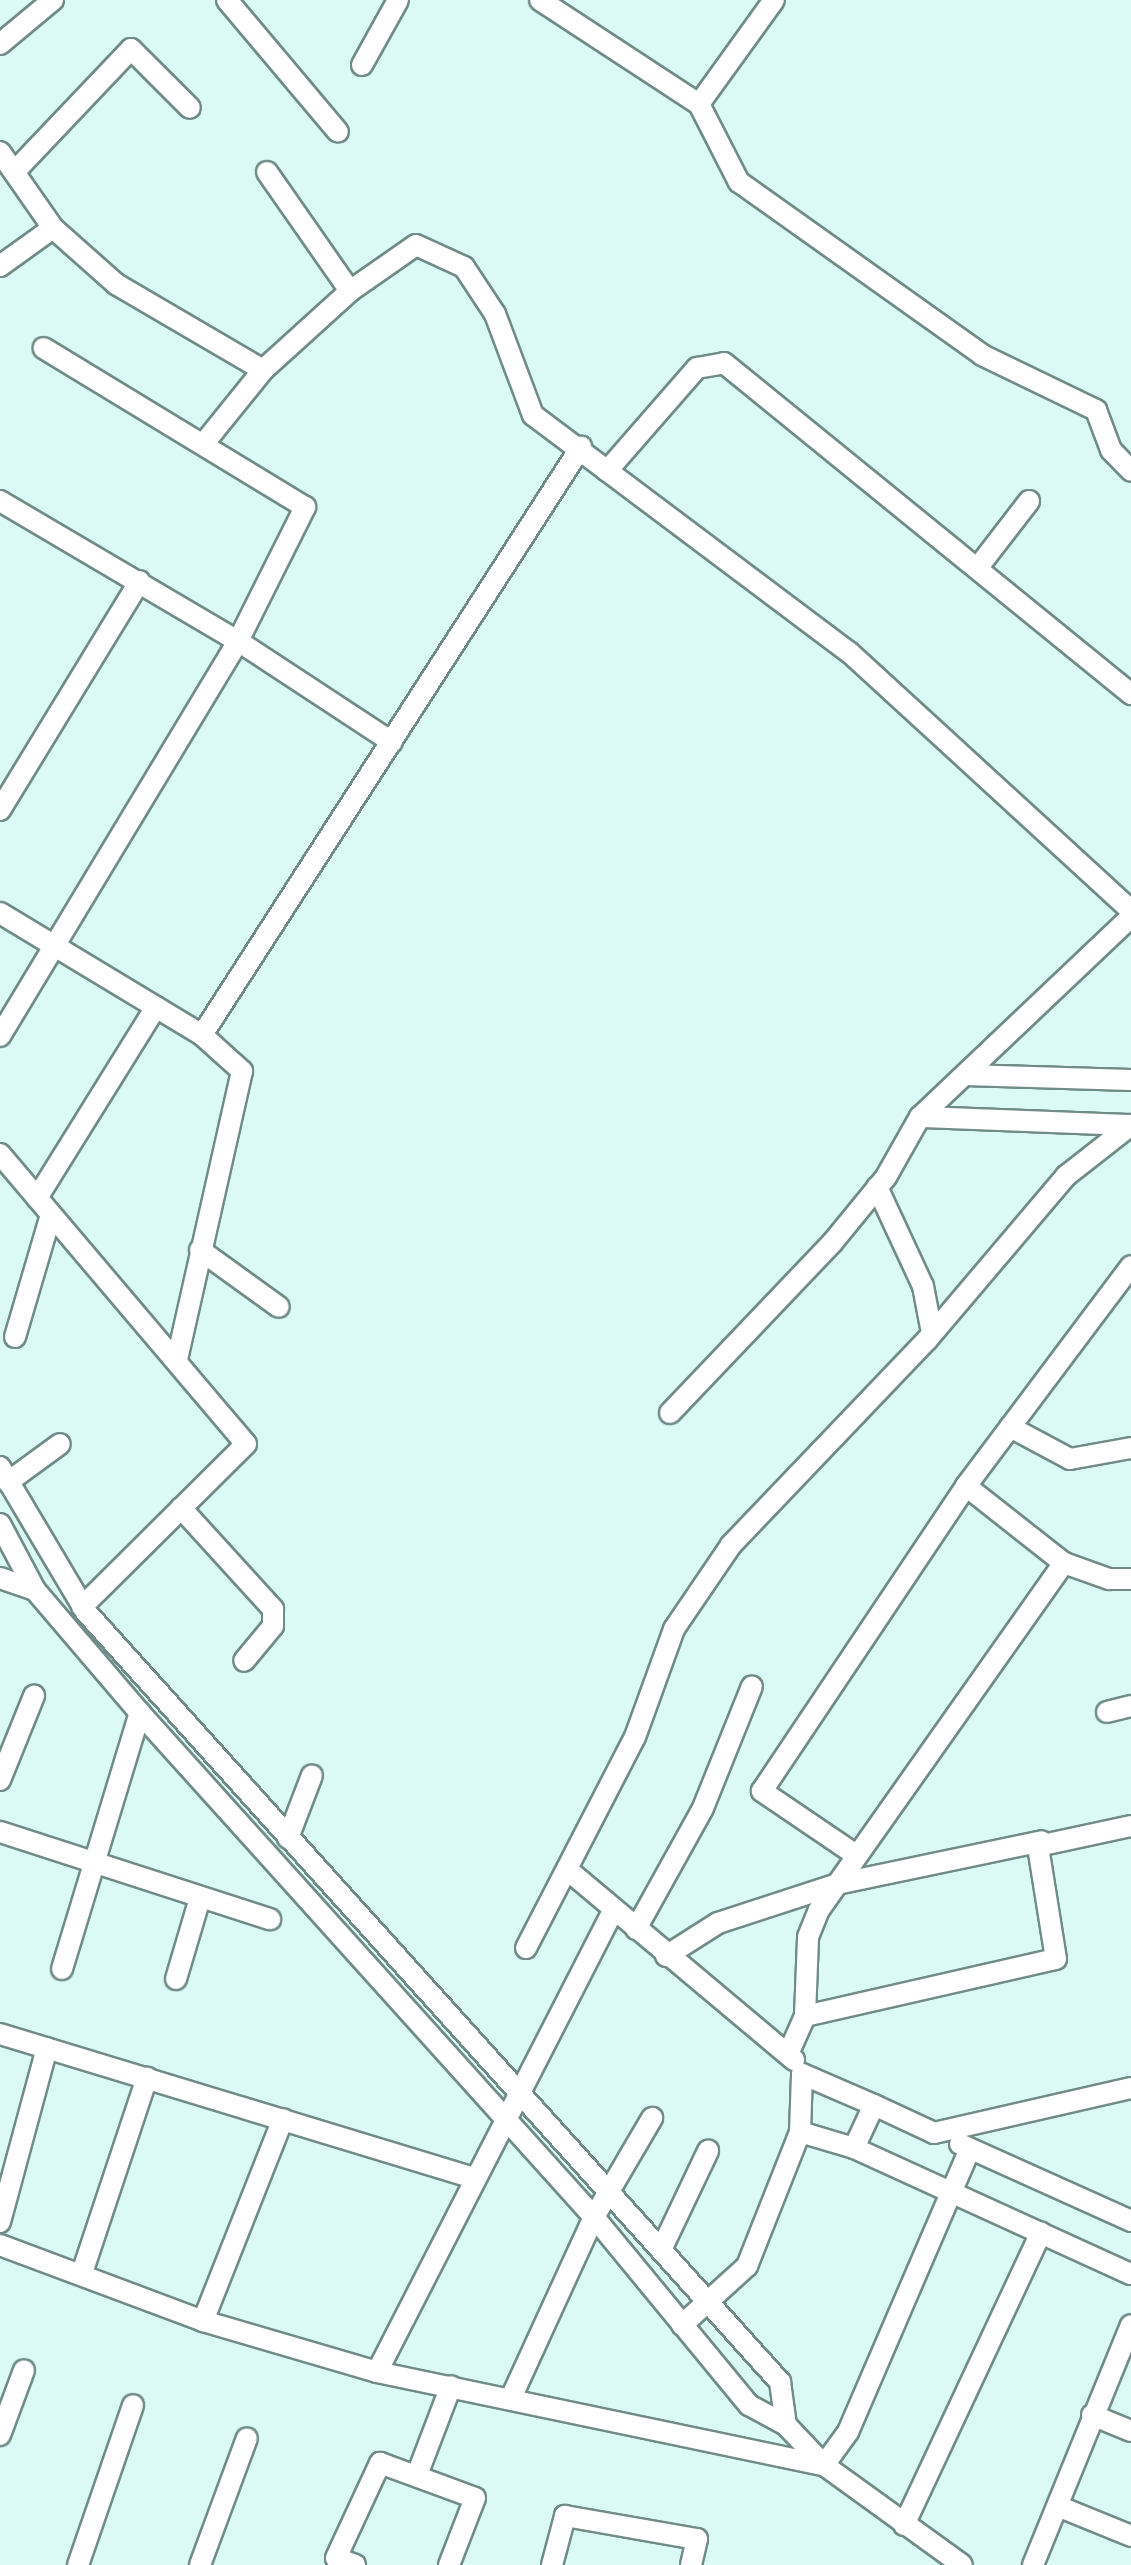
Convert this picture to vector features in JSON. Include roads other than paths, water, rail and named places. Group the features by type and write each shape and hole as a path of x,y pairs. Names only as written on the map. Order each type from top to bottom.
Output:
{"street":[{"path":"0,44 53,0"},
{"path":"227,0 338,132"},
{"path":"362,65 398,0"},
{"path":"540,0 699,104 739,182 982,355 1096,410 1111,450 1131,471"},
{"path":"699,104 774,0"},
{"path":"18,168 131,49 190,108"},
{"path":"0,152 18,168 53,228 116,284 263,370"},
{"path":"267,172 350,291"},
{"path":"0,266 53,228"},
{"path":"205,442 263,370 350,291 416,245 464,267 495,314 533,415 581,447 607,471 849,652 1131,910"},
{"path":"0,1036 238,641 305,507 205,442 44,348"},
{"path":"607,471 697,368 724,363 979,566 1131,694"},
{"path":"202,1035 581,447"},
{"path":"979,566 1029,501"},
{"path":"3,509 140,581 392,742"},
{"path":"0,810 140,581"},
{"path":"0,913 202,1035 242,1071 177,1359"},
{"path":"670,1413 877,1187 920,1117 1131,917"},
{"path":"37,1198 156,1007"},
{"path":"965,1075 1131,1080"},
{"path":"920,1117 1131,1125"},
{"path":"526,1948 569,1871 635,1737 674,1629 731,1545 932,1333 1066,1176 1131,1125"},
{"path":"0,1154 246,1444 82,1607"},
{"path":"877,1187 923,1286 932,1333"},
{"path":"15,1337 51,1215"},
{"path":"200,1250 279,1307"},
{"path":"856,1855 762,1791 966,1486 1131,1266"},
{"path":"1010,1427 1050,1455 1070,1459 1131,1448"},
{"path":"60,1444 4,1475 82,1607 780,2382 786,2425"},
{"path":"966,1486 1064,1563 1109,1579 1131,1579"},
{"path":"181,1508 273,1609 273,1626 244,1661"},
{"path":"0,1524 35,1590 140,1713 594,2217 749,2405 786,2425 824,2465 962,2565"},
{"path":"789,2052 805,2016 808,1937 837,1884 1064,1563"},
{"path":"0,1578 35,1590"},
{"path":"636,1929 703,1808 752,1686"},
{"path":"0,1780 34,1696"},
{"path":"1107,1712 1131,1706"},
{"path":"62,1969 140,1713"},
{"path":"288,1838 312,1775"},
{"path":"666,1956 718,1923 837,1884 1042,1841 1131,1826"},
{"path":"0,1832 94,1866 270,1919"},
{"path":"805,2016 1056,1959 1042,1841"},
{"path":"569,1871 666,1956 789,2052 802,2074 800,2132 747,2266 711,2306 682,2325"},
{"path":"176,1979 200,1898"},
{"path":"377,2372 472,2177 614,1909"},
{"path":"0,2034 472,2177"},
{"path":"0,2222 47,2048"},
{"path":"802,2074 1131,2221"},
{"path":"82,2273 147,2078"},
{"path":"934,2133 1131,2088"},
{"path":"854,2148 874,2105"},
{"path":"511,2398 594,2217 652,2118"},
{"path":"203,2321 283,2119"},
{"path":"800,2132 854,2148 1131,2274"},
{"path":"824,2465 848,2432 970,2149"},
{"path":"661,2250 708,2151"},
{"path":"904,2525 1041,2233"},
{"path":"0,2245 82,2273 203,2321 377,2372 824,2465"},
{"path":"1033,2565 1060,2507 1092,2415 1131,2325"},
{"path":"0,2435 24,2370"},
{"path":"417,2475 451,2386"},
{"path":"78,2565 133,2405"},
{"path":"1092,2415 1131,2431"},
{"path":"200,2565 247,2438"},
{"path":"341,2563 373,2469 380,2463 475,2498 449,2565"},
{"path":"1060,2507 1131,2536"},
{"path":"552,2565 565,2516 697,2539 691,2565"}]}
